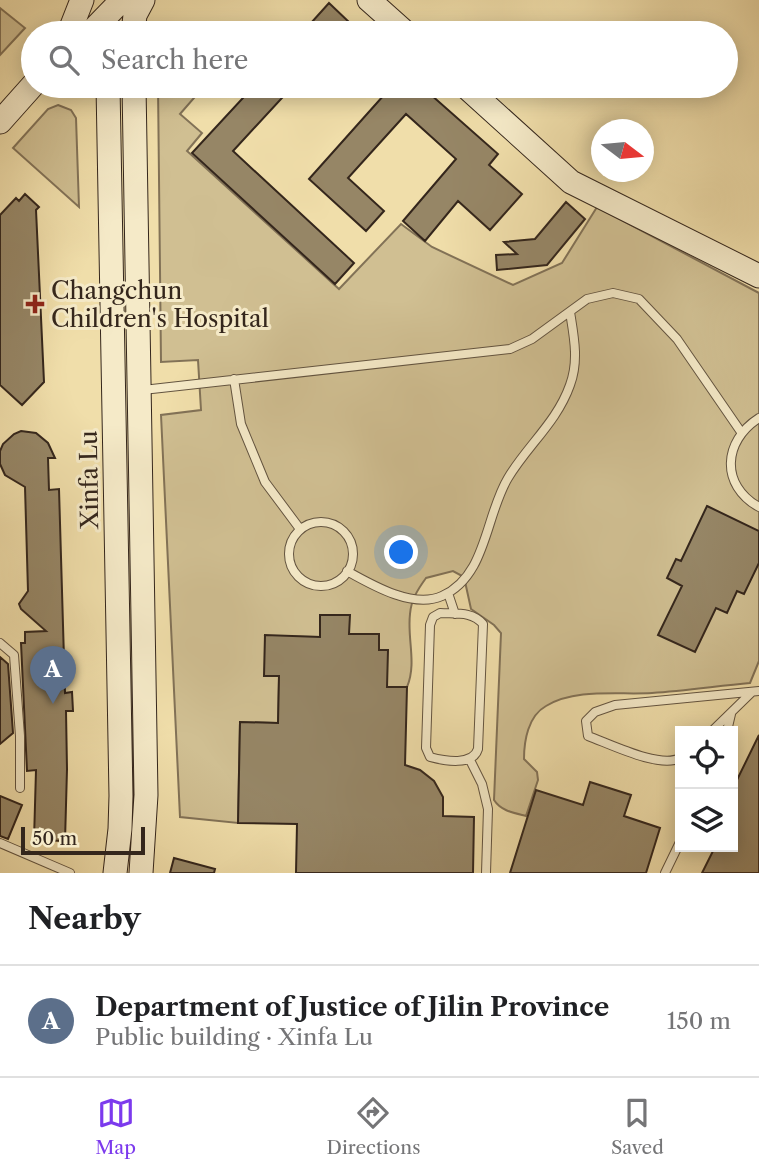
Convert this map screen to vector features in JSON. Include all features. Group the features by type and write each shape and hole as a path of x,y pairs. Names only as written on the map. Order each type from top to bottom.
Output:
{"main road":[{"path":"75,21 82,0"},
{"path":"134,21 143,0"},
{"path":"369,0 393,21"},
{"path":"0,122 21,98"},
{"path":"100,98 109,120"},
{"name":"Xinfa Lu","path":"108,98 121,796 121,829 115,873"},
{"path":"134,98 146,796 141,873"},
{"path":"478,98 571,181 759,276"}],"lane":[{"path":"140,390 510,348 532,339 587,299 613,293 639,299 677,339 741,432"},
{"path":"347,571 404,598 439,598 458,587 477,560 506,482 520,459 557,412 571,384 577,353 570,312"},
{"path":"234,379 241,424 265,482 300,529"},
{"path":"759,418 741,432 731,454 731,471 736,486 747,500 759,507"},
{"path":"320,522 339,528 347,535 353,556 347,571 336,582 316,586 298,576 289,557 290,547 300,529 320,522"},
{"path":"448,593 455,614"},
{"path":"440,613 455,614 469,614 483,624 478,748 476,755 470,760 430,757 426,748 430,625 433,617 440,613"},
{"path":"0,643 14,655 20,736 20,788"},
{"path":"717,726 756,692"},
{"path":"675,761 661,762 588,736 586,721 595,712 615,705 756,692"},
{"path":"728,726 731,713"},
{"path":"470,760 482,784 488,809 486,873"},
{"path":"0,843 70,873"},
{"path":"665,873 675,852"}],"shaded area":[{"path":"0,8 21,25 21,32 0,55"},
{"path":"158,98 194,98 180,114 202,133 187,151 339,289 401,224 432,247 513,285 562,263 597,207 759,293 759,661 750,683 652,693 584,695 558,700 546,706 531,722 526,737 524,759 537,772 538,780 526,816 508,811 494,800 501,633 471,609 464,577 453,571 426,578 413,599 409,623 412,660 407,687 387,687 387,650 379,650 379,635 349,634 349,615 321,615 320,637 265,636 279,676 278,723 240,722 238,823 180,817 161,415 201,410 198,360 161,362"},
{"path":"58,105 71,110 76,118 79,207 13,148 48,109"}],"building":[{"path":"329,3 348,21 313,21"},
{"path":"243,98 282,98 233,151 354,263 335,284 192,153"},
{"path":"381,98 435,98 498,154 489,165 522,194 490,230 458,201 425,241 403,221 456,159 406,114 348,178 384,211 366,231 309,179"},
{"path":"25,194 39,207 36,210 44,382 22,405 0,385 0,215 16,198 19,201"},
{"path":"566,202 585,219 547,265 497,270 496,255 517,254 504,242 535,239"},
{"path":"21,431 36,433 48,443 55,458 48,458 49,490 59,489 65,693 72,692 73,711 66,711 65,841 34,840 36,770 27,771 21,643 25,643 25,632 46,631 21,609 19,604 28,591 25,487 5,475 0,464 3,444"},
{"path":"707,506 759,531 759,563 744,594 737,591 727,613 716,608 695,652 658,635 682,586 667,578 676,559 681,561"},
{"path":"320,615 350,615 349,634 379,634 379,650 388,650 387,687 407,687 405,765 420,770 434,781 443,797 443,816 474,817 473,873 296,873 297,824 238,823 240,722 278,723 279,676 264,676 265,635 320,637"},
{"path":"0,657 8,664 13,733 0,744"},
{"path":"759,735 759,873 702,873 712,852 738,852 738,778"},
{"path":"590,782 631,795 624,816 660,828 646,873 510,873 536,790 583,805"},
{"path":"0,796 22,805 8,839 0,836"},
{"path":"174,858 215,869 214,873 170,873"}],"place":[{"name":"Changchun Children's Hospital","path":"35,304"},
{"name":"Department of Justice of Jilin Province","path":"53,704"}]}
